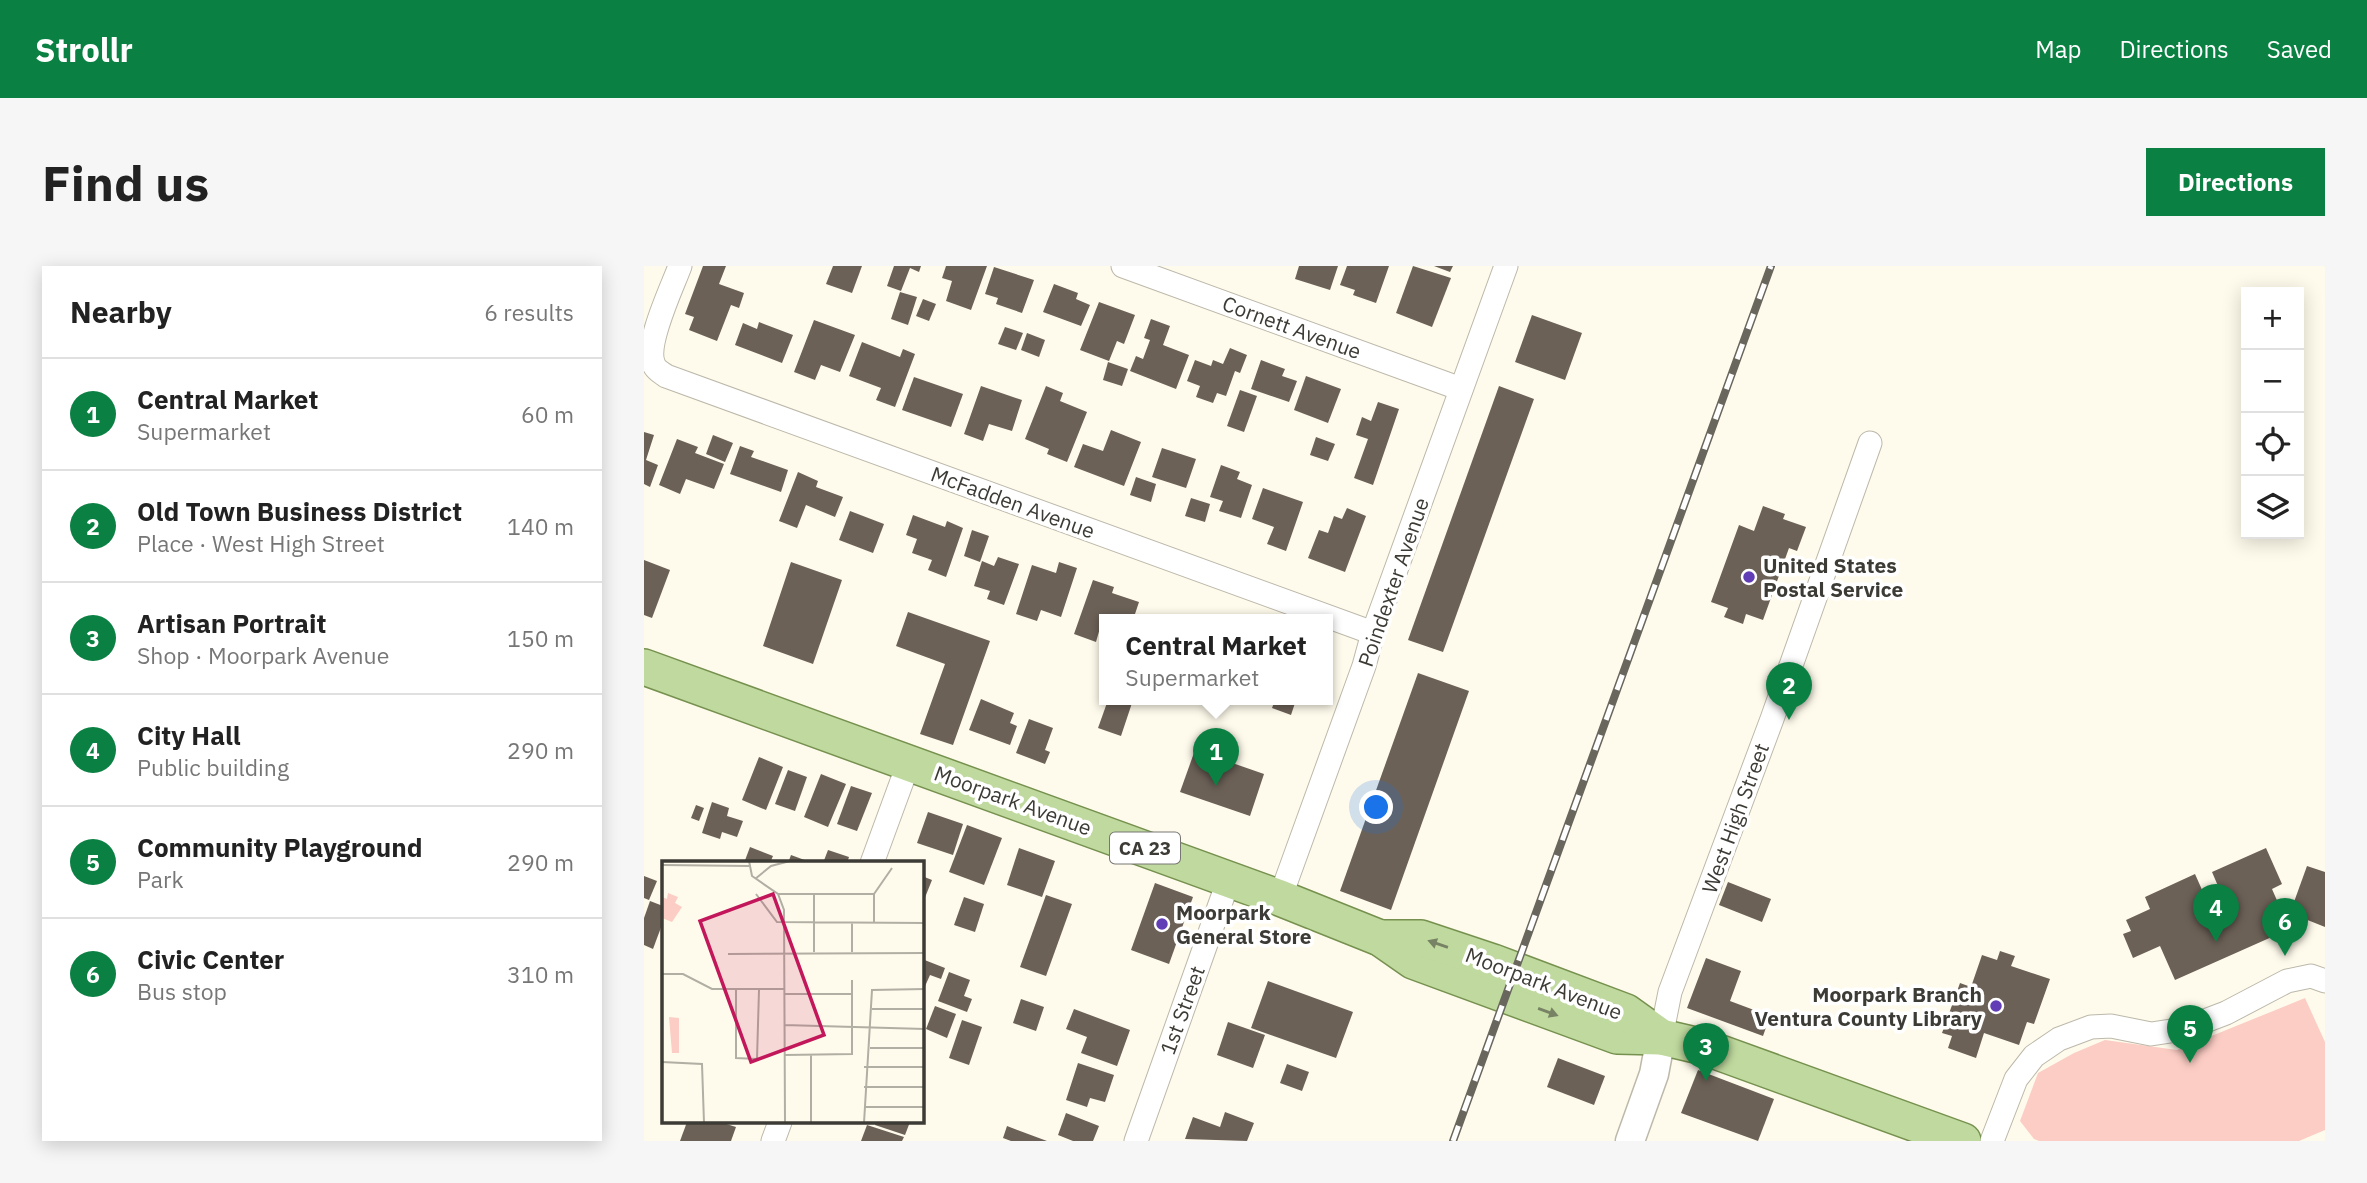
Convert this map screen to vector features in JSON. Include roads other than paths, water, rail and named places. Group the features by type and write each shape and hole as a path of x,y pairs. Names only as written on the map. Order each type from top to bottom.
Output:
{"main road":[{"name":"Moorpark Avenue","path":"644,667 1229,879 1380,938 1421,938 1493,962 1626,1012 1661,1037 1704,1047 1962,1141"}],"street":[{"name":"McFadden Avenue","path":"680,266 653,340 651,356 655,368 666,376 1321,614"},
{"name":"Cornett Avenue","path":"1124,266 1461,389"},
{"name":"Poindexter Avenue","path":"1280,898 1506,266"},
{"name":"West High Street","path":"1661,1037 1671,992 1870,443"},
{"name":"McFadden Avenue","path":"1333,618 1373,633"},
{"path":"873,861 909,762"},
{"name":"1st Street","path":"1136,1141 1229,879"},
{"path":"1992,1141 2016,1079 2034,1056 2059,1039 2091,1027 2111,1026 2151,1034 2184,1029 2226,1013 2287,981 2311,976 2325,981"},
{"path":"1630,1141 1654,1074 1661,1037"},
{"path":"773,1141 779,1124"}],"railway":[{"path":"1453,1141 1771,266"}],"place":[{"name":"United States Postal Service","path":"1749,577"},
{"name":"Old Town Business District","path":"1789,720"},
{"name":"Central Market","path":"1216,786"},
{"name":"Moorpark General Store","path":"1162,924"},
{"name":"City Hall","path":"2216,942"},
{"name":"Civic Center","path":"2285,956"},
{"name":"Moorpark Branch Ventura County Library","path":"1996,1006"},
{"name":"Community Playground","path":"2190,1063"},
{"name":"Artisan Portrait","path":"1706,1081"}]}
